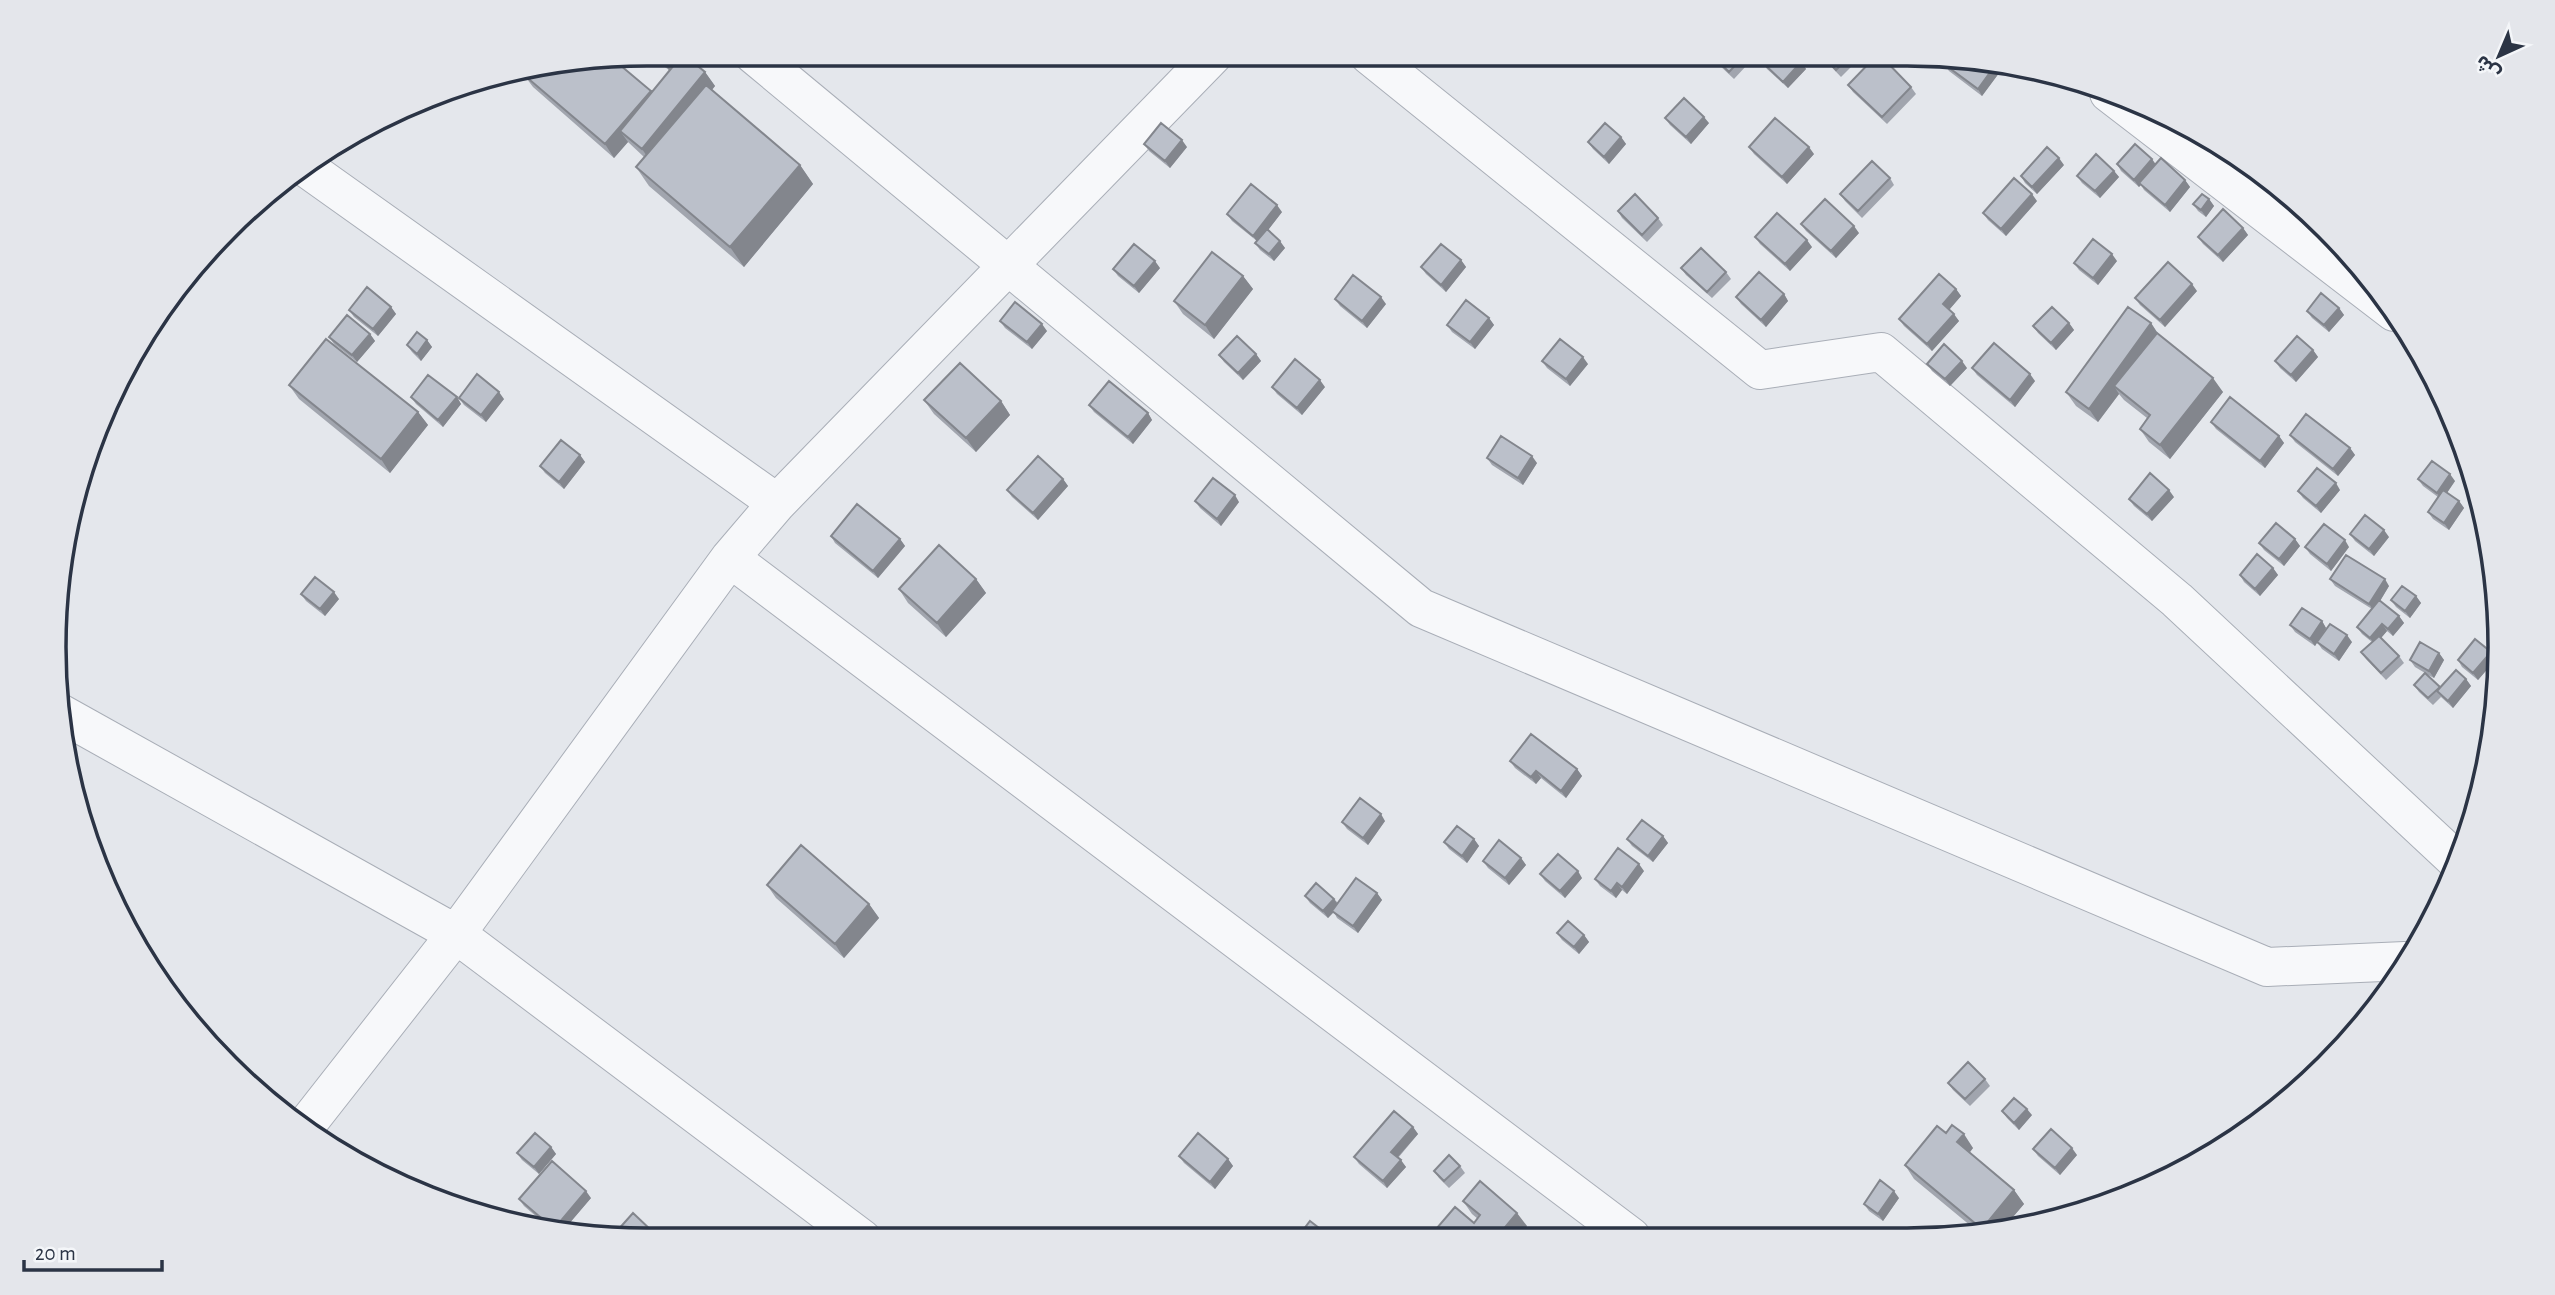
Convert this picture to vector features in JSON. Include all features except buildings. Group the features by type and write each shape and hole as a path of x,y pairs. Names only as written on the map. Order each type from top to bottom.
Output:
{"street":[{"path":"767,66 1421,608 2267,967 2396,961"},
{"path":"310,1120 456,934 730,558 777,503 1202,66"},
{"path":"1383,66 1760,370 1881,352 2177,600 2450,855"},
{"path":"2136,114 2364,289"},
{"path":"313,173 777,503"},
{"path":"730,558 1619,1228"},
{"path":"71,719 456,934 847,1228"}]}
